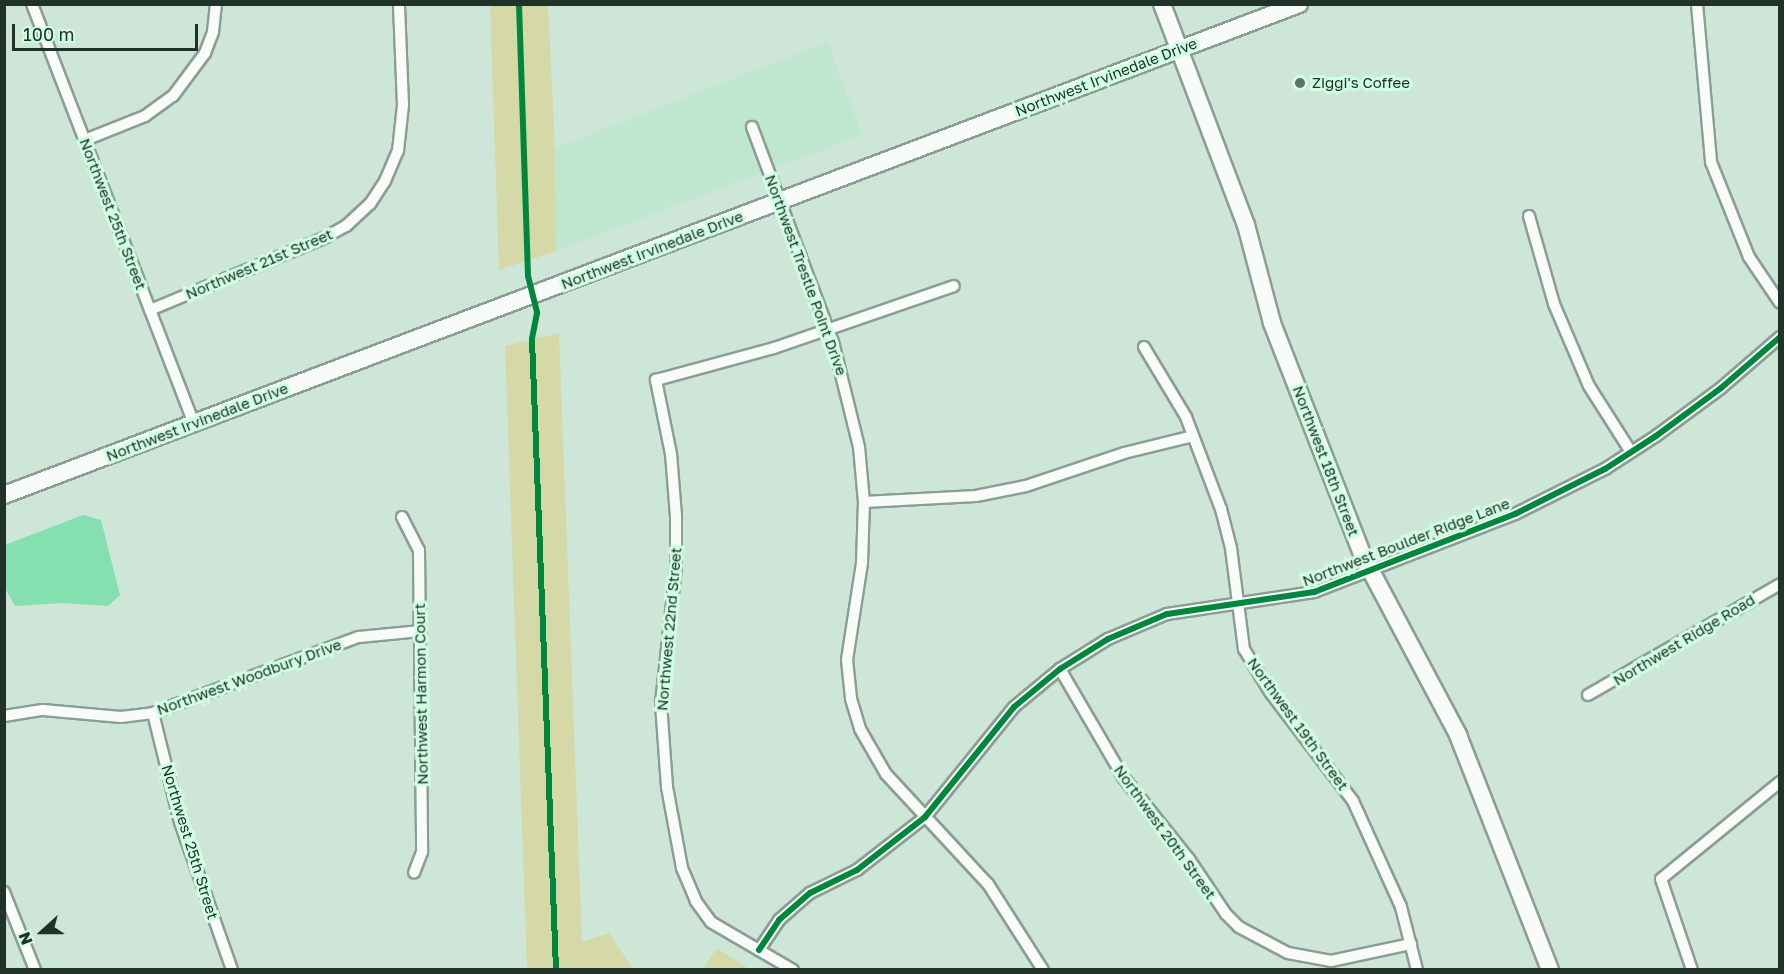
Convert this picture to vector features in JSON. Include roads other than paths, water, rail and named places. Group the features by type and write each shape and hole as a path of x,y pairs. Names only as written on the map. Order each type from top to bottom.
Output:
{"main road":[{"name":"Northwest 18th Street","path":"1162,4 1246,225 1272,323 1370,571 1458,735 1550,969"},
{"name":"Northwest Irvinedale Drive","path":"4,495 1299,4"}],"street":[{"name":"Northwest 25th Street","path":"32,4 194,423"},
{"path":"85,140 145,116 173,96 205,53 213,32 216,4"},
{"name":"Northwest 21st Street","path":"150,310 324,238 346,226 370,204 385,181 398,151 403,105 399,4"},
{"path":"1697,4 1711,162 1741,240 1779,303"},
{"name":"Northwest Trestle Point Drive","path":"752,127 829,329 859,447 864,502 862,563 847,660 851,699 872,751 886,774 988,884 1043,969"},
{"path":"1529,216 1554,304 1589,386 1632,452"},
{"path":"829,329 954,286"},
{"name":"Northwest 22nd Street","path":"793,969 711,922 696,901 682,868 668,787 661,703 675,568 676,516 671,454 656,380 829,329"},
{"name":"Northwest Boulder Ridge Lane","path":"759,950 779,920 810,893 858,870 925,817 1014,707 1060,669 1136,625 1190,609 1314,592 1515,514 1632,452 1721,388 1779,337"},
{"name":"Northwest 19th Street","path":"1144,347 1193,436 1223,519 1244,649 1251,664 1353,801 1383,860 1417,969"},
{"path":"864,502 976,496 1026,486 1124,453 1193,436"},
{"name":"Northwest Harmon Court","path":"402,517 419,550 422,852 414,873"},
{"name":"Northwest Ridge Road","path":"1588,694 1779,584"},
{"name":"Northwest Woodbury Drive","path":"4,716 44,710 121,717 153,712 359,637 421,631"},
{"name":"Northwest 20th Street","path":"1060,669 1123,777 1189,859 1226,914 1239,927 1288,953 1331,961 1411,944"},
{"name":"Northwest 25th Street","path":"153,712 180,822 232,969"},
{"path":"1692,969 1660,879 1779,782"},
{"path":"4,892 35,969"}],"place":[{"name":"Ziggi's Coffee","path":"1300,83"}]}
